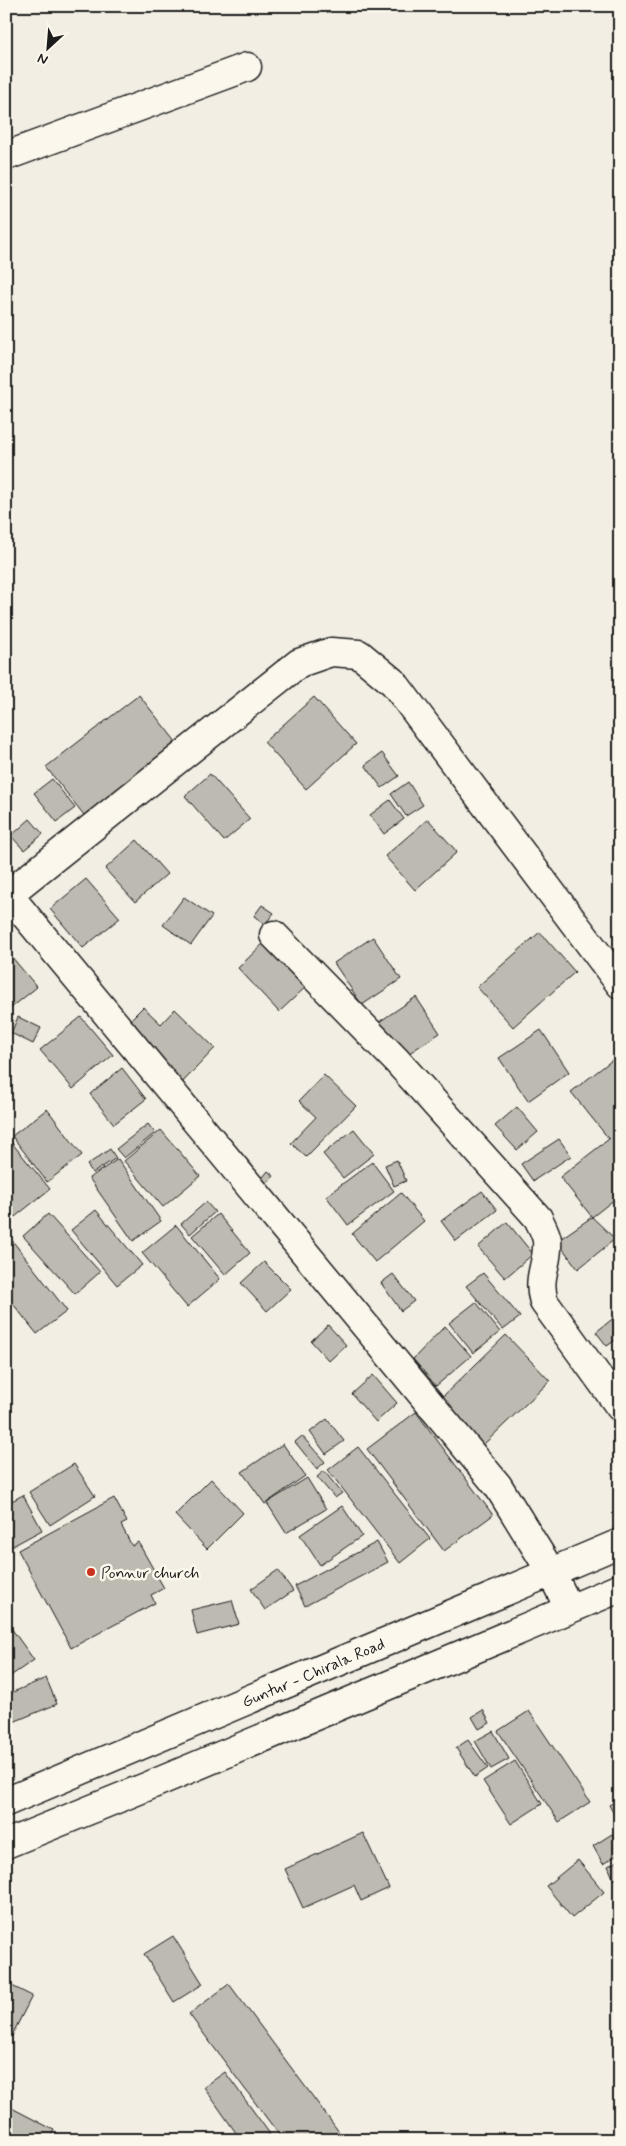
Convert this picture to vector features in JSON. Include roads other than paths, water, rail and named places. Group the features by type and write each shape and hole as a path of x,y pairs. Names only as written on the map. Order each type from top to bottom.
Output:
{"street":[{"path":"6,156 248,66"},
{"path":"569,1608 551,1572 498,1486 7,894 299,663 330,652 359,654 394,683 620,984"},
{"path":"274,935 397,1061 538,1218 547,1238 547,1256 540,1276 540,1289 544,1302 620,1407"},
{"name":"Guntur - Chirala Road","path":"6,1802 620,1543"},
{"path":"6,1844 620,1588"},
{"path":"128,1749 146,1787"}],"place":[{"name":"Ponnur church","path":"91,1572"}]}
